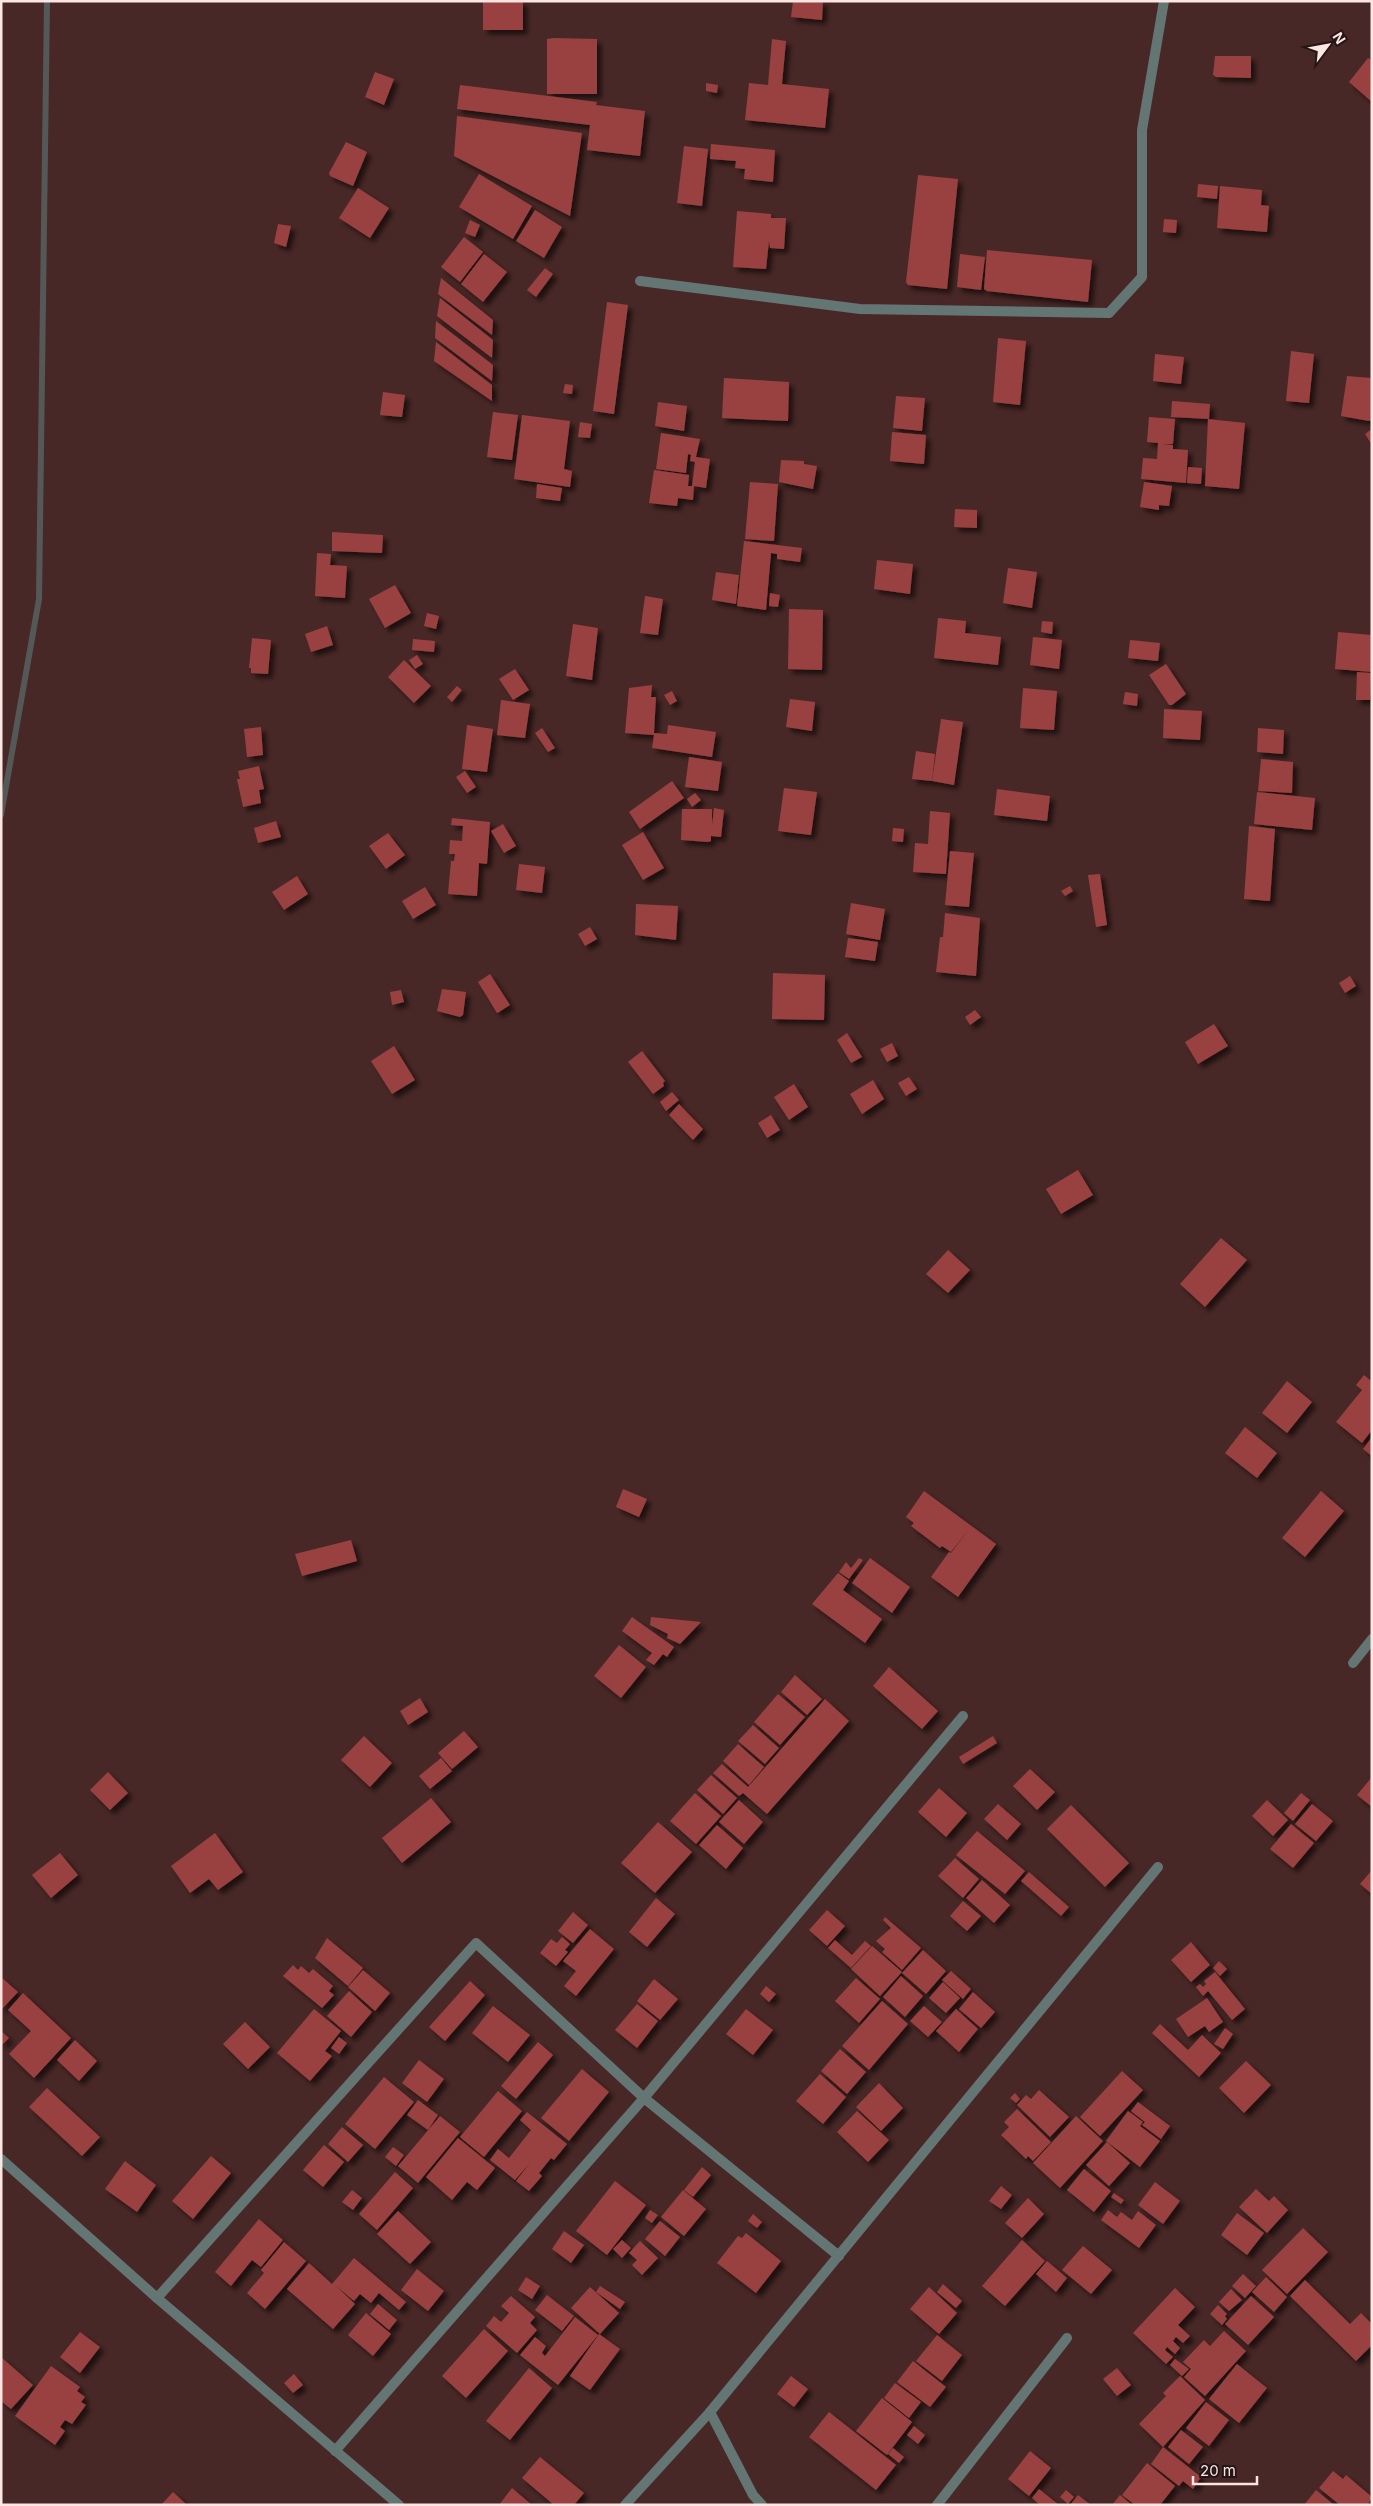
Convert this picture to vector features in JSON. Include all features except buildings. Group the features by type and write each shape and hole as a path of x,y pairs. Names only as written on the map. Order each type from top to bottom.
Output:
{"street":[{"path":"640,281 860,308 1109,312 1142,277 1142,130 1164,1"},
{"path":"1353,1663 1372,1639"},
{"path":"335,2451 644,2098 963,1716"},
{"path":"625,2505 710,2412 1158,1867"},
{"path":"157,2298 476,1943 644,2098 839,2256"},
{"path":"1,2159 157,2298 399,2505"},
{"path":"937,2505 1067,2338"},
{"path":"710,2412 753,2495 762,2505"}],"waterway":[{"path":"1,815 39,599 47,1"}]}
